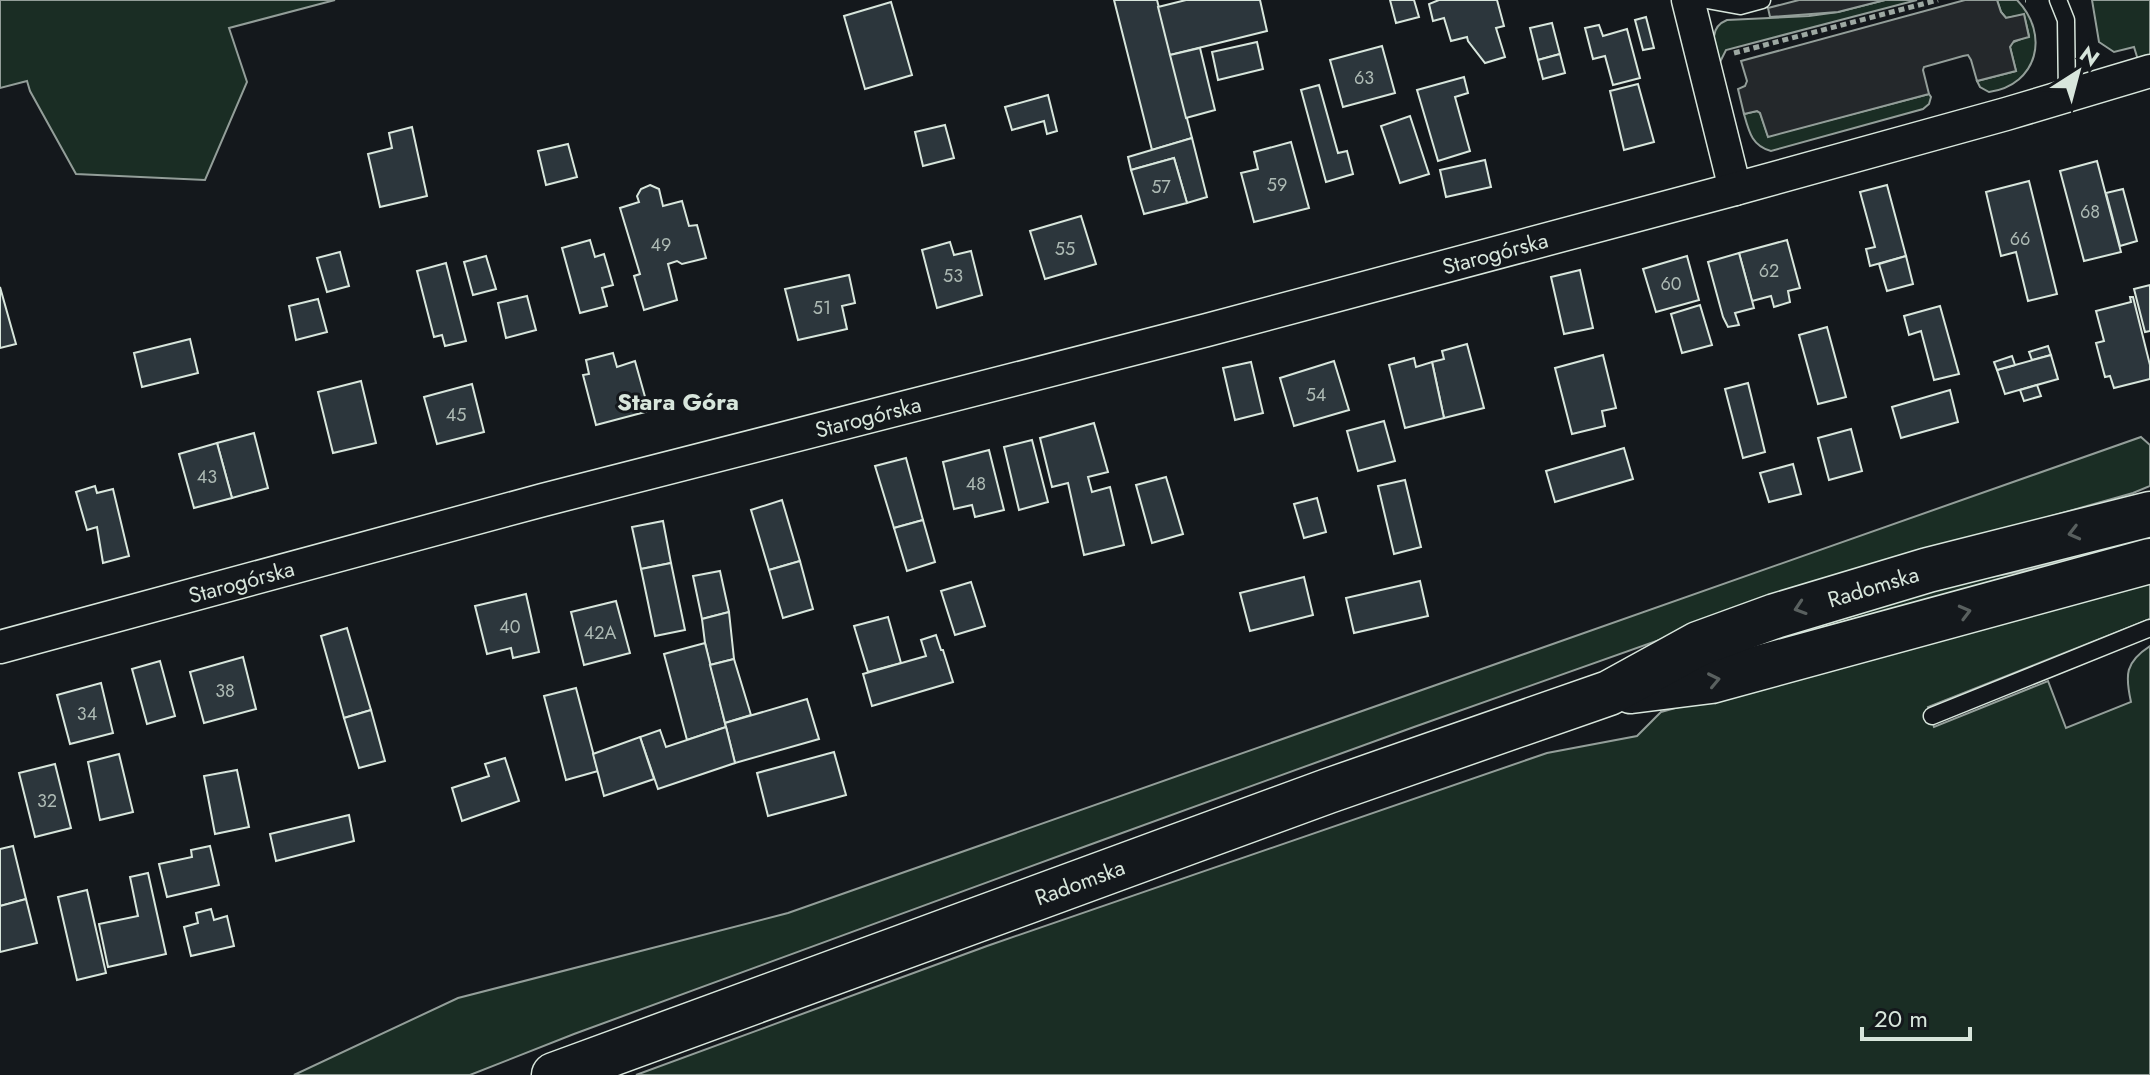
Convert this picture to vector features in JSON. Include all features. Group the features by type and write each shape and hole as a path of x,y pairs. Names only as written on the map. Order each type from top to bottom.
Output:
{"main road":[{"name":"Radomska","path":"554,1075 1285,807 1609,693 1698,644 1775,616 1928,570 2150,514"},
{"name":"Radomska","path":"1609,693 1711,681 2150,561"}],"street":[{"path":"1688,0 1735,189"},
{"name":"Starogórska","path":"0,647 543,500 1207,330 1735,189 2150,71"}],"lane":[{"path":"1707,0 1740,6 1762,0"},
{"path":"2058,0 2066,20 2067,96"},
{"path":"1932,716 2150,628"}],"path":[{"path":"1730,62 1733,53 1938,0"},
{"path":"2025,0 2034,9"}],"green space":[{"path":"0,0 335,0 229,28 247,82 205,180 76,174 27,81 0,88"},
{"path":"1885,0 1917,0 1726,50 1719,64 1714,45 1715,33 1727,20 1809,16"},
{"path":"1997,0 2017,0 2027,13 2036,42 2034,56 2019,79 1989,92 1977,81 2016,71 2011,43 2029,36 2024,15 2006,18"},
{"path":"2092,0 2150,0 2150,55 2138,60 2134,47 2114,52 2099,42"},
{"path":"1929,94 1929,104 1923,109 1771,151 1755,142 1744,114 1760,113 1768,136"},
{"path":"2141,437 2150,445 2150,486 2133,493 1924,552 1741,611 1089,845 470,1075 294,1075 458,998 788,913"},
{"path":"2150,536 2150,546 1706,661 1804,624 1969,581 2028,570"},
{"path":"2150,576 2150,619 1928,707 1934,727 2048,681 2066,728 2131,702 2128,677 2131,664 2150,646 2150,1075 636,1075 987,946 1547,753 1637,736 1661,712"}],"shaded area":[{"path":"1799,0 1885,0 1838,12 1770,17 1768,8"},
{"path":"1965,0 1997,0 2006,18 2024,14 2029,37 2014,41 2010,47 2016,71 1977,81 1971,60 1968,55 1963,56 1924,67 1929,94 1768,137 1760,113 1744,114 1738,89 1745,86 1747,81 1741,61"}],"building":[{"path":"1114,0 1157,0 1192,138 1152,150"},
{"path":"1186,0 1260,0 1267,31 1170,55 1158,7"},
{"path":"1390,0 1414,0 1419,17 1396,23"},
{"path":"1439,0 1497,0 1504,26 1496,28 1505,57 1485,63 1467,37 1451,41 1444,18 1433,21 1429,4"},
{"path":"891,2 912,75 865,89 844,16"},
{"path":"1646,17 1654,48 1643,50 1635,20"},
{"path":"1552,23 1560,54 1538,60 1530,28"},
{"path":"1599,25 1603,36 1627,29 1640,78 1613,85 1605,56 1593,59 1585,28"},
{"path":"1257,42 1263,69 1218,80 1212,52"},
{"path":"1382,46 1395,93 1343,107 1330,60"},
{"path":"1200,48 1215,110 1186,118 1170,55"},
{"path":"1560,54 1565,73 1543,79 1538,60"},
{"path":"1464,77 1468,93 1455,97 1470,151 1438,161 1417,90"},
{"path":"1638,84 1654,142 1624,150 1610,91"},
{"path":"1319,85 1338,153 1347,151 1353,174 1326,182 1301,90"},
{"path":"1048,95 1057,131 1047,134 1044,121 1012,130 1005,107"},
{"path":"1410,116 1429,174 1400,183 1381,126"},
{"path":"945,125 954,158 923,166 915,132"},
{"path":"412,127 427,196 380,207 368,154 392,148 389,133"},
{"path":"1192,138 1207,197 1187,203 1174,158 1131,170 1128,157"},
{"path":"1291,142 1309,208 1254,222 1241,173 1258,169 1254,152"},
{"path":"568,144 577,177 546,185 538,151"},
{"path":"1174,158 1187,203 1144,214 1131,170"},
{"path":"1485,160 1491,187 1446,197 1440,170"},
{"path":"2097,161 2121,252 2084,261 2060,171"},
{"path":"2029,181 2057,294 2028,301 2016,252 2001,256 1986,192"},
{"path":"650,185 659,189 663,206 682,201 689,226 697,225 706,258 668,264 677,300 644,310 634,276 640,274 620,208 639,202 637,196 641,189"},
{"path":"1887,185 1906,256 1870,266 1866,249 1875,247 1860,192"},
{"path":"2123,189 2137,241 2120,246 2106,193"},
{"path":"1081,216 1096,264 1045,279 1030,231"},
{"path":"590,240 595,257 604,254 613,285 602,288 607,306 580,313 562,248"},
{"path":"1787,240 1800,288 1788,291 1790,302 1774,307 1771,296 1752,301 1739,253"},
{"path":"950,242 954,255 971,251 982,295 937,308 922,250"},
{"path":"340,252 349,286 327,292 317,258"},
{"path":"1739,253 1754,308 1735,313 1739,325 1728,327 1708,262"},
{"path":"486,256 496,289 473,295 464,262"},
{"path":"1687,256 1699,300 1656,312 1643,269"},
{"path":"1906,256 1913,284 1887,291 1879,264"},
{"path":"446,263 466,341 445,346 442,335 434,337 417,271"},
{"path":"1580,270 1593,328 1564,334 1551,277"},
{"path":"849,275 855,303 842,306 847,329 798,340 785,289"},
{"path":"2150,285 2150,331 2145,332 2134,289"},
{"path":"0,287 16,344 0,348"},
{"path":"527,296 536,330 506,338 498,303"},
{"path":"2130,297 2133,297 2150,365 2150,379 2114,388 2110,376 2105,377 2096,343 2104,341 2096,311 2131,302"},
{"path":"318,299 327,332 296,340 289,306"},
{"path":"1700,305 1712,345 1682,353 1671,314"},
{"path":"1940,306 1959,374 1934,380 1921,331 1909,335 1904,316"},
{"path":"1827,327 1846,397 1818,404 1799,335"},
{"path":"190,339 198,373 142,387 134,353"},
{"path":"1467,344 1484,408 1444,418 1432,362 1444,359 1442,351"},
{"path":"2048,346 2051,355 2032,360 2029,352"},
{"path":"613,353 617,367 635,361 649,411 596,425 583,375 589,374 586,360"},
{"path":"1603,355 1616,408 1602,411 1605,426 1572,434 1555,368"},
{"path":"2051,355 2058,379 2005,394 1997,370"},
{"path":"2012,356 2015,365 1997,370 1994,362"},
{"path":"1414,358 1416,367 1432,362 1444,418 1405,428 1389,365"},
{"path":"1334,361 1349,410 1294,426 1280,378"},
{"path":"1251,362 1263,413 1235,420 1223,368"},
{"path":"361,381 376,443 333,453 318,392"},
{"path":"1748,383 1765,452 1743,458 1725,389"},
{"path":"472,384 484,432 437,444 424,397"},
{"path":"2037,385 2041,396 2024,401 2020,390"},
{"path":"1950,390 1958,422 1901,438 1892,407"},
{"path":"1384,421 1395,461 1358,471 1347,431"},
{"path":"1094,423 1108,472 1088,477 1092,492 1110,487 1124,545 1084,555 1068,483 1052,487 1040,438"},
{"path":"1851,429 1862,471 1829,480 1818,438"},
{"path":"254,433 268,488 232,498 217,443"},
{"path":"1032,440 1048,502 1019,510 1004,447"},
{"path":"217,443 232,498 194,508 179,454"},
{"path":"1624,448 1633,479 1555,502 1546,471"},
{"path":"989,450 1004,510 975,517 972,505 954,509 943,462"},
{"path":"906,458 923,520 894,528 875,466"},
{"path":"1793,464 1801,494 1769,502 1760,473"},
{"path":"1166,477 1183,534 1152,543 1136,485"},
{"path":"1405,480 1421,547 1394,554 1378,486"},
{"path":"95,486 97,493 113,489 129,556 103,563 97,527 87,530 76,492"},
{"path":"1317,498 1326,532 1304,538 1294,504"},
{"path":"782,500 800,561 769,570 751,510"},
{"path":"923,520 935,562 907,571 894,528"},
{"path":"663,521 671,563 641,569 632,527"},
{"path":"800,561 813,609 783,618 769,570"},
{"path":"671,563 685,630 655,636 641,569"},
{"path":"720,571 729,612 702,619 693,576"},
{"path":"1304,577 1313,615 1250,631 1240,593"},
{"path":"1420,581 1428,616 1354,633 1346,598"},
{"path":"971,582 985,626 955,635 941,591"},
{"path":"526,594 539,652 513,658 511,648 487,654 475,606"},
{"path":"616,601 630,653 584,665 571,612"},
{"path":"729,612 734,659 710,665 702,619"},
{"path":"888,617 901,663 868,672 854,626"},
{"path":"347,628 371,710 344,718 321,636"},
{"path":"936,635 953,682 872,706 863,674 926,656 921,640"},
{"path":"705,643 726,727 687,740 664,654"},
{"path":"243,657 256,709 204,723 190,672"},
{"path":"734,659 751,715 725,723 710,665"},
{"path":"160,661 175,716 147,724 132,669"},
{"path":"101,683 113,733 70,744 57,695"},
{"path":"576,688 598,771 566,780 544,696"},
{"path":"807,699 819,739 735,763 725,723"},
{"path":"371,710 385,761 359,768 344,718"},
{"path":"726,727 735,763 658,789 640,737 660,730 666,747"},
{"path":"640,737 654,779 604,796 593,754"},
{"path":"834,752 846,795 768,816 757,773"},
{"path":"119,754 133,812 100,820 88,762"},
{"path":"505,758 519,801 462,821 452,788 489,776 485,764"},
{"path":"55,764 71,828 35,837 19,773"},
{"path":"237,770 249,827 215,834 204,776"},
{"path":"349,815 354,841 276,861 270,834"},
{"path":"13,846 26,899 0,906 0,849"},
{"path":"210,846 219,885 167,897 159,864 192,857 191,850"},
{"path":"148,873 166,954 108,967 99,924 138,916 130,877"},
{"path":"87,890 106,973 77,980 58,897"},
{"path":"26,899 37,943 0,952 0,906"},
{"path":"211,909 214,920 227,916 234,946 191,956 184,927 198,923 196,913"}],"district":[{"name":"Stara Góra","path":"678,402"}]}
